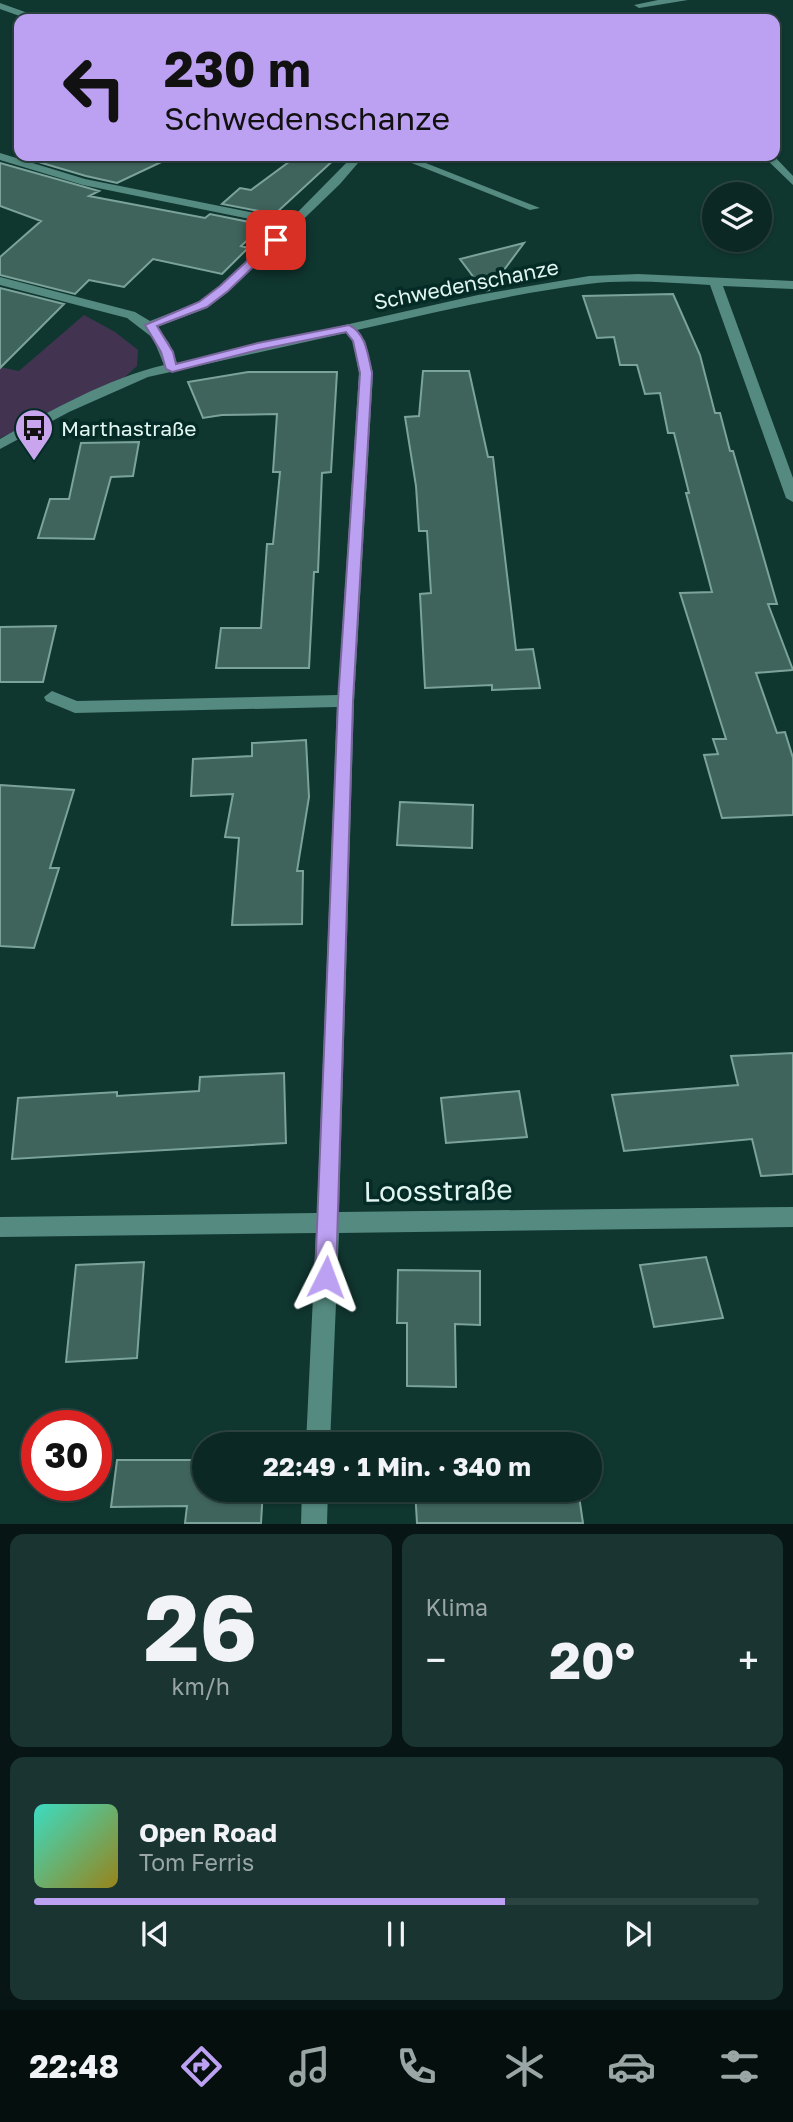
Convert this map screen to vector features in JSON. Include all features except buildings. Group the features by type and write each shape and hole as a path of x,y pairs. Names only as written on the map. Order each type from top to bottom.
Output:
{"street":[{"path":"640,6 684,0"},
{"path":"0,6 22,14"},
{"path":"16,161 83,182 293,224"},
{"path":"150,325 203,304 224,289 354,161"},
{"path":"412,161 534,208"},
{"path":"773,161 793,182"},
{"name":"Schwedenschanze","path":"0,445 103,391 144,374 258,346 478,299 589,280 638,278 793,285"},
{"path":"0,281 131,315 150,325 167,352 172,369"},
{"path":"715,281 793,498"},
{"path":"319,1432 346,701 366,373 359,341 349,328"},
{"path":"52,697 75,707 346,701"},
{"name":"Loosstraße","path":"0,1227 793,1217"},
{"path":"314,1524 315,1502"}],"shaded area":[{"path":"84,315 115,332 138,350 137,366 115,386 0,438 0,367 19,371"}],"place":[{"name":"Marthastraße","path":"34,462"}],"route":[{"path":"276,240 224,289 203,304 150,325 161,339 172,369 258,346 349,328 359,341 366,373 346,701 326,1277"}]}
